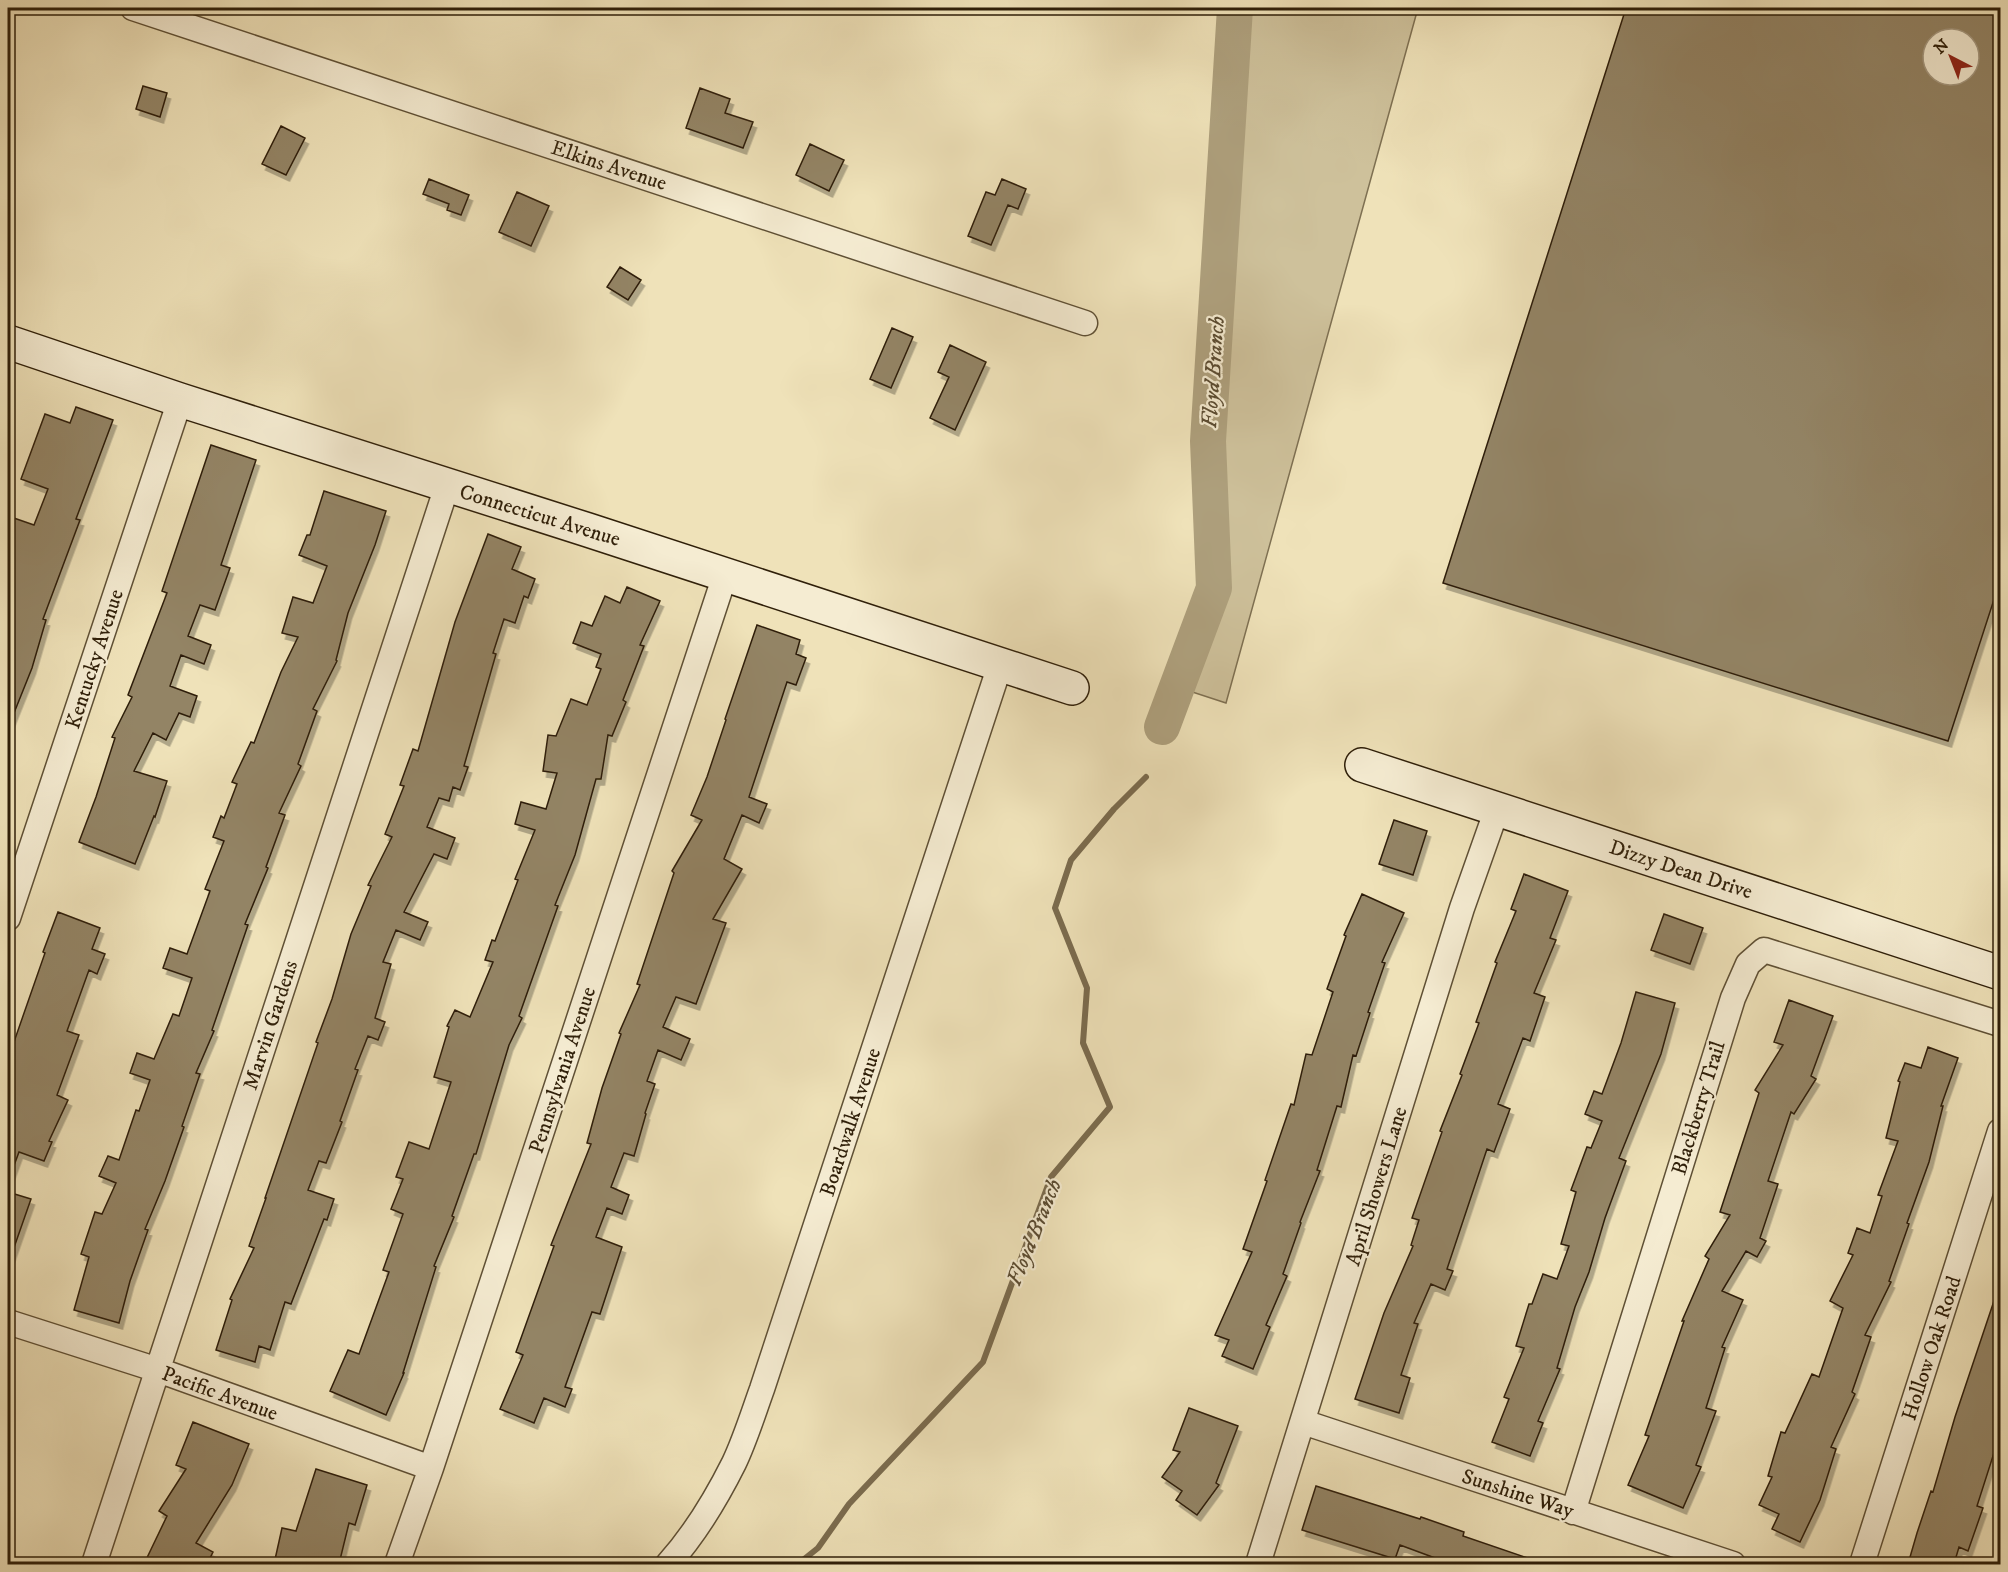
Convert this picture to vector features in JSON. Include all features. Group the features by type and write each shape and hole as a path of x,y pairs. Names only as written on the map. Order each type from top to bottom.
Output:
{"street":[{"name":"Elkins Avenue","path":"133,8 1085,323"},
{"name":"Connecticut Avenue","path":"8,342 180,400 1072,688"},
{"name":"Kentucky Avenue","path":"8,918 180,400"},
{"name":"Marvin Gardens","path":"94,1564 447,486"},
{"name":"Pennsylvania Avenue","path":"397,1564 431,1468 725,575"},
{"name":"Boardwalk Avenue","path":"668,1564 682,1549 707,1512 734,1462 762,1389 1000,665"},
{"name":"Dizzy Dean Drive","path":"1362,765 2001,974"},
{"name":"April Showers Lane","path":"1258,1564 1462,908 1497,809"},
{"name":"Blackberry Trail","path":"1573,1512 1732,998 1748,964 1764,950 2001,1024"},
{"name":"Hollow Oak Road","path":"1862,1564 2001,1131"},
{"name":"Pacific Avenue","path":"8,1322 158,1370 431,1468"},
{"name":"Sunshine Way","path":"1303,1422 1733,1564"}],"shaded area":[{"path":"1239,8 1418,8 1226,703 1174,686 1204,567 1206,496 1203,427 1239,40"}],"building":[{"path":"1626,8 2001,8 2001,578 1948,741 1443,583"},
{"path":"143,86 167,93 160,117 136,109"},
{"path":"700,88 730,99 725,113 753,122 743,148 686,128"},
{"path":"281,126 305,138 286,175 262,164"},
{"path":"810,144 844,160 829,191 796,175"},
{"path":"429,179 469,195 461,215 447,210 449,204 423,194"},
{"path":"1002,179 1026,189 1018,209 1008,205 991,245 968,236 986,192 995,195"},
{"path":"517,192 549,206 531,246 499,232"},
{"path":"620,267 641,280 628,300 607,287"},
{"path":"892,328 913,337 891,388 870,379"},
{"path":"950,345 986,362 955,430 930,418 949,377 938,372"},
{"path":"76,407 113,420 76,519 80,520 43,619 46,620 32,668 8,728 8,527 11,517 34,525 48,489 21,479 45,414 70,423"},
{"path":"211,445 256,460 221,565 230,568 215,610 200,605 188,636 211,645 204,664 181,655 170,686 197,696 190,717 179,713 166,740 153,733 134,771 167,781 135,864 79,842 115,738 112,737 132,697 128,695 167,593 162,591"},
{"path":"324,491 386,511 348,613 337,661 313,709 317,711 298,764 301,766 279,813 285,815 266,867 268,868 245,924 248,925 212,1030 214,1031 196,1073 200,1074 182,1126 184,1127 145,1229 148,1230 130,1281 119,1323 74,1310 89,1257 81,1254 95,1212 102,1214 116,1183 99,1176 108,1156 119,1160 136,1110 139,1111 150,1080 130,1073 137,1053 154,1059 173,1014 179,1016 192,978 163,968 170,948 187,954 210,891 205,889 224,841 213,837 221,816 224,818 237,784 232,782 251,742 254,743 281,672 298,637 282,633 293,597 313,603 327,566 299,555 307,535 310,535"},
{"path":"488,534 521,547 512,569 535,579 528,598 524,596 515,623 504,619 493,653 496,654 464,766 468,767 460,790 453,787 449,801 439,798 427,827 455,838 447,859 434,854 404,912 428,922 420,940 396,930 383,962 391,964 375,1018 385,1022 378,1040 368,1036 355,1069 358,1070 340,1121 342,1122 326,1163 319,1161 308,1190 334,1199 327,1220 324,1219 291,1304 285,1302 270,1350 259,1346 255,1362 216,1350 232,1300 230,1299 254,1248 249,1246 318,1043 316,1042 332,999 351,934 371,886 368,885 392,837 385,834 404,786 400,785 413,749 418,751 455,622"},
{"path":"627,587 660,601 640,645 644,646 623,700 626,702 612,736 608,735 601,779 596,779 575,855 555,905 558,906 519,1016 522,1018 509,1045 476,1154 474,1154 452,1216 454,1217 434,1266 436,1267 404,1373 386,1415 330,1391 348,1350 359,1354 389,1272 383,1270 403,1214 391,1209 403,1179 396,1177 409,1142 429,1149 451,1082 434,1077 449,1027 447,1026 455,1010 470,1017 493,962 485,960 492,940 495,941 518,880 515,879 535,830 515,824 521,802 546,809 557,773 543,771 548,735 556,736 571,699 587,705 601,669 596,667 601,654 573,643 581,622 592,626 605,596 620,603"},
{"path":"757,625 800,640 796,654 806,658 796,685 787,682 749,797 767,804 759,823 742,815 724,859 742,869 713,919 726,923 696,1004 676,997 663,1027 690,1039 681,1060 658,1050 647,1081 655,1084 634,1156 624,1153 611,1187 629,1195 622,1214 607,1208 596,1237 622,1247 600,1314 592,1312 565,1387 572,1389 565,1407 544,1398 534,1423 500,1409 523,1355 516,1352 554,1246 551,1245 591,1144 587,1143 602,1088 621,1034 619,1033 640,985 637,984 674,873 672,871 702,820 691,815 707,777"},
{"path":"1394,820 1427,831 1413,875 1379,864"},
{"path":"1524,874 1568,891 1550,938 1556,940 1534,993 1545,997 1530,1041 1523,1038 1498,1104 1510,1109 1494,1152 1487,1149 1447,1269 1453,1271 1445,1290 1431,1284 1414,1323 1418,1324 1401,1375 1410,1378 1399,1413 1355,1399 1384,1313 1413,1246 1411,1245 1419,1220 1412,1218 1479,1023 1476,1022 1497,963 1495,962 1516,911 1511,909"},
{"path":"1362,894 1404,913 1382,962 1385,963 1356,1056 1353,1055 1341,1107 1337,1106 1317,1170 1320,1171 1283,1274 1287,1276 1266,1325 1270,1327 1253,1369 1222,1356 1229,1340 1215,1335 1252,1252 1243,1249 1291,1104 1294,1105 1306,1054 1312,1055 1333,992 1327,989 1346,936 1344,935"},
{"path":"58,912 100,928 92,949 105,954 97,974 89,970 67,1031 79,1035 57,1095 68,1100 49,1141 52,1142 44,1161 19,1152 9,1179 8,1059"},
{"path":"1664,914 1703,928 1690,964 1651,950"},
{"path":"1636,992 1675,1003 1661,1054 1619,1158 1626,1161 1575,1307 1557,1368 1560,1369 1538,1421 1543,1423 1530,1456 1492,1442 1509,1399 1504,1397 1524,1348 1516,1346 1529,1304 1532,1304 1543,1274 1557,1279 1569,1246 1561,1244 1576,1192 1571,1190 1587,1147 1591,1148 1602,1121 1585,1114 1594,1091 1602,1094 1621,1043"},
{"path":"1789,1000 1833,1016 1811,1076 1816,1079 1794,1114 1791,1112 1768,1181 1778,1184 1760,1238 1766,1241 1757,1257 1746,1251 1722,1291 1743,1300 1722,1347 1725,1348 1706,1408 1716,1411 1696,1465 1701,1467 1683,1508 1628,1485 1649,1436 1645,1435 1684,1321 1682,1321 1709,1259 1705,1256 1730,1215 1720,1212 1759,1093 1755,1090 1783,1045 1774,1042"},
{"path":"1928,1047 1958,1058 1941,1106 1943,1106 1929,1162 1907,1223 1909,1224 1889,1281 1891,1282 1865,1335 1871,1337 1852,1392 1855,1394 1831,1447 1836,1449 1820,1500 1800,1542 1772,1529 1779,1514 1759,1505 1772,1477 1768,1476 1781,1432 1785,1433 1812,1374 1819,1377 1843,1308 1830,1301 1853,1255 1848,1253 1857,1228 1870,1233 1882,1196 1878,1195 1898,1141 1886,1138 1900,1082 1898,1081 1905,1063 1921,1068"},
{"path":"8,1192 31,1199 10,1259 8,1258"},
{"path":"1998,1289 2001,1290 2001,1431 1977,1506 1983,1508 1968,1551 1959,1547 1954,1564 1908,1564 1931,1491 1933,1492 1955,1417"},
{"path":"1189,1408 1238,1426 1216,1483 1219,1485 1197,1515 1176,1500 1182,1491 1162,1477 1180,1452 1173,1450"},
{"path":"193,1422 249,1444 232,1485 196,1543 213,1552 207,1564 144,1564 167,1516 159,1511 186,1469 176,1465"},
{"path":"316,1469 367,1485 355,1525 349,1523 339,1564 274,1564 282,1528 296,1531"},
{"path":"1316,1486 1420,1519 1421,1517 1464,1532 1463,1536 1539,1562 1538,1564 1432,1564 1435,1558 1400,1545 1395,1559 1302,1530"}],"waterway":[{"name":"Floyd Branch","path":"1162,727 1214,588 1208,441 1235,8"},
{"name":"Floyd Branch","path":"798,1564 818,1548 849,1504 983,1362 1051,1177 1110,1107 1083,1043 1087,988 1055,908 1071,860 1114,809 1146,777"}]}
